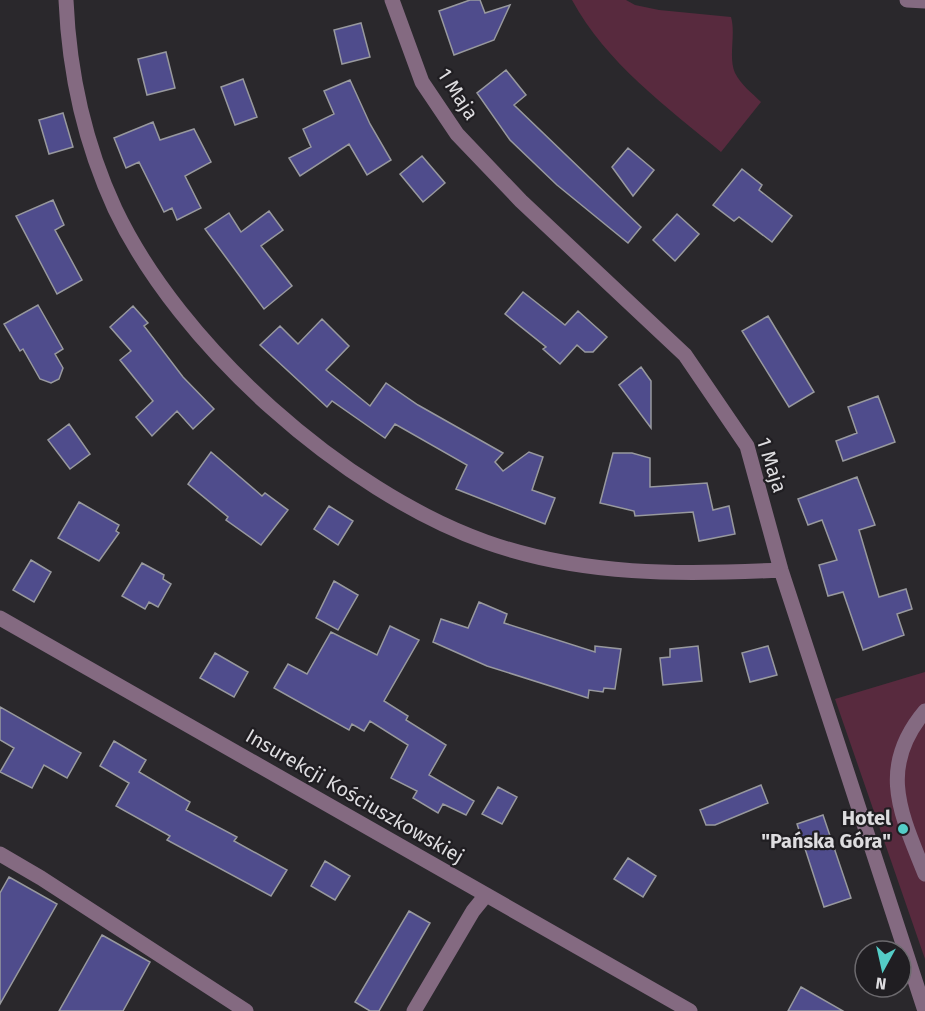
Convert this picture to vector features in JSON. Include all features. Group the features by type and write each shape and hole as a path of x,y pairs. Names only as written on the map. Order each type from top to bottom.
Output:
{"street":[{"path":"66,0 72,70 92,148 116,209 185,317 246,384 293,428 372,483 431,518 486,542 544,558 606,569 692,574 781,570"},
{"name":"1 Maja","path":"392,0 422,82 457,134 521,201 685,355 747,446 781,570 925,1011"},
{"path":"908,0 925,1"},
{"name":"Insurekcji Kościuszkowskiej","path":"0,618 690,1011"},
{"path":"925,711 907,736 896,775 902,818 925,874"},
{"path":"0,854 41,878 246,1011"},
{"path":"414,1011 473,910 486,895"}],"shaded area":[{"path":"572,0 626,0 635,5 659,10 731,17 732,60 735,73 743,85 761,102 721,152 659,101 620,64 586,23"},
{"name":"Hotel \"Pańska Góra\"","path":"925,672 925,959 835,699"}],"building":[{"path":"470,0 480,0 485,13 510,5 494,40 454,55 439,11"},
{"path":"361,23 370,57 342,64 334,30"},
{"path":"166,52 175,88 147,95 138,59"},
{"path":"506,70 526,95 514,105 641,227 628,243 557,185 510,140 477,93"},
{"path":"243,79 257,117 235,125 221,87"},
{"path":"350,80 370,124 391,160 367,175 349,144 300,176 289,158 311,147 303,129 334,114 324,91"},
{"path":"63,113 73,147 49,154 39,120"},
{"path":"153,122 160,140 194,129 211,162 185,176 201,208 177,220 172,208 164,212 139,162 126,168 114,138"},
{"path":"628,148 654,170 633,196 612,167"},
{"path":"422,156 445,183 423,202 400,174"},
{"path":"742,169 762,185 759,190 792,216 772,242 739,217 734,221 713,205"},
{"path":"53,200 64,225 55,230 82,280 57,294 16,216"},
{"path":"269,211 283,230 261,246 292,286 264,309 205,229 229,213 241,232"},
{"path":"677,214 699,234 675,261 653,240"},
{"path":"523,292 565,325 578,311 607,337 593,352 585,352 577,345 560,364 543,349 546,347 505,314"},
{"path":"38,305 63,349 55,354 63,368 59,379 51,383 40,379 23,349 20,351 4,324"},
{"path":"133,306 148,323 144,326 183,377 214,409 193,429 177,411 152,436 136,417 153,401 120,360 131,351 110,327"},
{"path":"768,316 814,392 789,407 742,331"},
{"path":"322,319 349,346 326,370 370,406 386,383 418,405 503,453 495,462 503,471 529,452 543,457 532,490 555,498 545,524 456,489 467,465 395,424 385,438 332,401 327,407 260,345 280,326 298,344"},
{"path":"641,367 651,381 651,428 619,385"},
{"path":"878,396 895,442 843,461 836,441 857,433 848,407"},
{"path":"69,424 90,454 70,469 48,440"},
{"path":"211,452 262,496 265,493 288,510 261,545 226,520 228,517 188,484"},
{"path":"613,453 632,453 650,458 650,487 707,483 713,510 729,506 735,534 699,541 693,512 635,516 634,511 600,503"},
{"path":"857,477 875,525 859,530 879,597 906,589 912,609 897,614 904,635 863,650 843,592 828,596 819,565 837,560 822,520 808,525 798,499"},
{"path":"79,502 119,525 116,531 119,533 99,561 58,538"},
{"path":"329,506 353,521 338,545 314,529"},
{"path":"31,560 51,572 34,602 13,590"},
{"path":"142,563 164,575 163,579 171,584 158,607 149,602 145,609 122,596"},
{"path":"334,581 358,595 338,630 316,618"},
{"path":"479,602 507,614 504,623 595,652 595,646 621,649 615,689 604,688 603,692 589,690 588,698 487,666 433,642 441,619 468,628"},
{"path":"390,626 419,640 384,701 408,716 406,720 446,745 429,775 474,801 466,815 443,804 438,813 413,798 417,791 391,778 408,745 370,721 364,731 352,724 349,730 274,688 288,664 307,674 331,632 377,655"},
{"path":"698,646 702,681 663,685 660,658 670,657 670,649"},
{"path":"768,646 777,675 750,682 742,653"},
{"path":"215,653 248,672 234,697 200,678"},
{"path":"0,707 81,753 67,778 44,765 32,788 0,772 14,748 0,740"},
{"path":"114,741 146,760 139,772 190,802 186,810 237,837 234,841 287,870 271,896 167,840 170,836 116,806 129,783 100,766"},
{"path":"761,785 768,803 715,825 706,825 700,810"},
{"path":"498,787 517,797 502,824 482,814"},
{"path":"823,815 851,898 824,907 797,824"},
{"path":"628,858 656,876 643,897 614,879"},
{"path":"325,861 350,876 335,900 311,886"},
{"path":"9,877 57,904 0,1004 0,893"},
{"path":"409,911 430,923 379,1011 370,1011 355,1002"},
{"path":"102,935 150,962 123,1011 59,1011"},
{"path":"801,987 843,1011 788,1011"}],"place":[{"name":"Hotel \"Pańska Góra\"","path":"903,829"}]}
